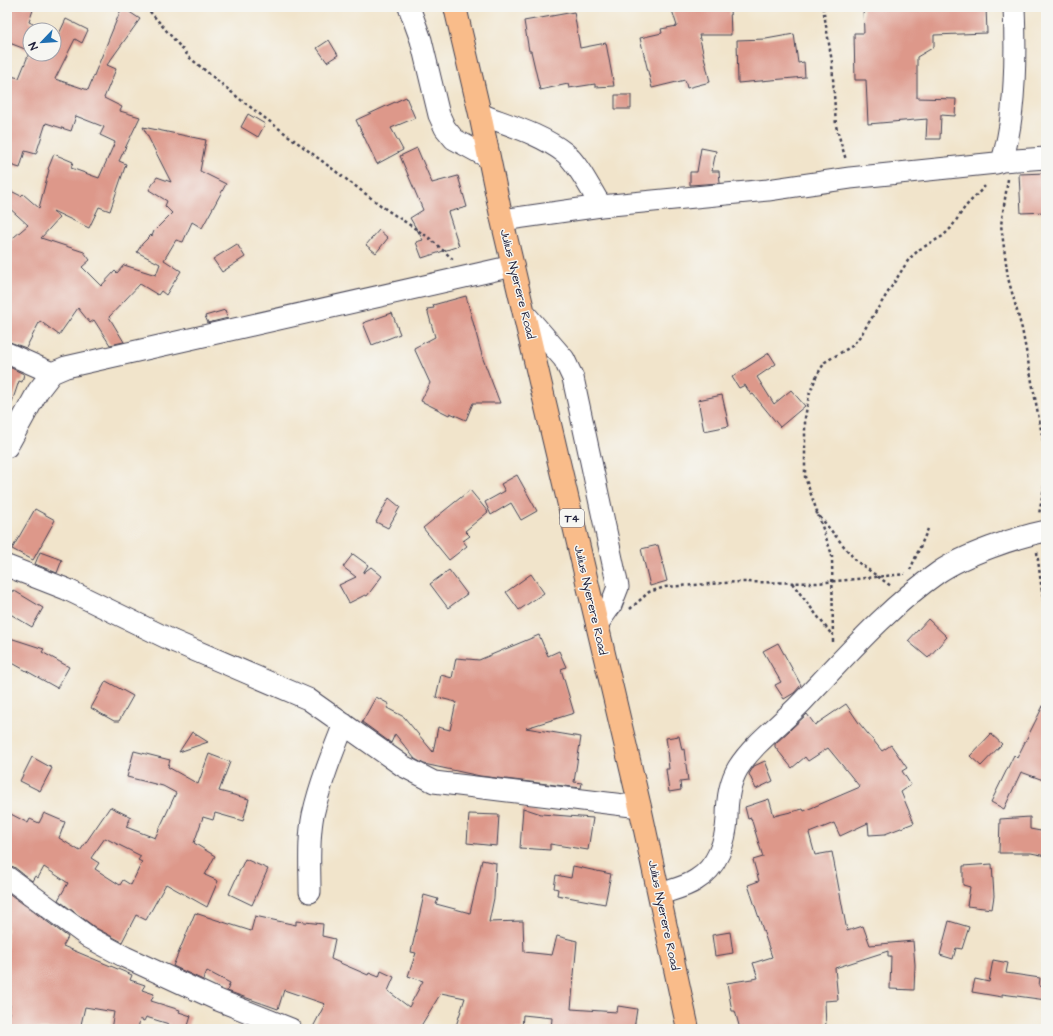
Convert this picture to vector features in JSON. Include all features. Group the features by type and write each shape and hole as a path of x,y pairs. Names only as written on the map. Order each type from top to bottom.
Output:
{"highway":[{"name":"Julius Nyerere Road","path":"455,7 480,114 512,266 600,621 688,1029"}],"street":[{"path":"409,7 421,40 439,116 445,128 454,139 489,158"},
{"path":"1006,160 1012,96 1014,7"},
{"path":"480,114 538,137 565,153 582,174 602,206"},
{"path":"502,220 602,206 768,190 850,178 996,163 1006,160 1046,158"},
{"path":"7,447 38,391 52,373 66,367 512,266"},
{"path":"525,314 564,359 573,378 618,587 612,605 600,621"},
{"path":"7,353 52,373"},
{"path":"660,894 696,881 712,868 722,845 726,822 727,796 737,770 746,756 866,633 940,572 992,548 1040,532"},
{"path":"7,566 66,589 173,641 308,699 403,766 434,782 640,807"},
{"path":"310,892 310,852 313,816 325,773 344,724"},
{"path":"7,877 90,938 125,957 218,1000 291,1029"}],"path":[{"path":"146,7 190,58 235,95 386,210 428,237 469,276"},
{"path":"823,7 832,62 836,126 850,178"},
{"path":"1006,160 1001,225 1008,278 1022,328 1046,456 1040,532 1046,623"},
{"path":"841,660 832,636 832,555 814,509 805,476 805,437 809,395 817,375 825,362 852,346 861,335 909,259 920,249 943,236 985,185 991,182"},
{"path":"814,509 856,561 891,586 913,593"},
{"path":"600,621 617,617 636,605 649,592 665,587 739,582 792,583 832,581 877,576 940,572"},
{"path":"792,583 832,636 841,660"}],"building":[{"path":"10,7 34,7 29,22 22,22 22,48 7,42 7,18"},
{"path":"122,7 140,19 107,65 116,69 104,98 122,107 120,111 140,117 119,161 126,164 110,211 99,207 89,228 53,211 59,218 41,238 84,252 90,260 82,267 101,286 115,271 117,273 124,265 156,275 160,264 137,252 142,244 151,235 152,236 154,231 172,213 165,206 167,201 149,190 157,177 171,182 143,127 206,140 200,171 226,184 202,228 192,222 183,242 176,240 164,260 181,271 166,295 161,291 158,295 140,284 109,317 124,342 110,345 94,320 90,323 78,308 59,335 40,321 26,348 7,341 7,243 28,225 7,206 7,189 21,196 23,194 39,208 48,169 54,154 73,162 71,168 99,178 115,142 100,135 104,127 76,116 71,131 46,123 36,154 25,151 20,168 7,164 7,75 19,78 26,62 62,62 62,28 66,19 88,30 82,43 75,39 55,79 88,90"},
{"path":"671,7 730,8 731,35 699,35 710,82 687,88 685,80 652,88 640,38 662,33 661,29 677,26"},
{"path":"986,7 987,33 934,35 934,47 917,57 917,98 956,99 955,116 941,115 940,139 926,139 927,119 868,124 866,80 855,80 854,33 864,33 863,8"},
{"path":"574,12 580,48 606,43 614,86 595,87 595,84 569,88 568,84 540,90 531,51 529,51 524,21"},
{"path":"794,34 798,63 804,62 805,77 738,83 737,40 766,39"},
{"path":"329,40 338,55 327,62 317,48"},
{"path":"615,95 631,95 631,109 615,109"},
{"path":"406,97 415,118 391,128 403,150 377,164 356,120"},
{"path":"248,114 265,124 258,137 241,127"},
{"path":"417,148 432,183 458,176 467,207 448,212 459,246 422,258 416,242 423,240 410,218 423,210 400,156"},
{"path":"701,148 716,151 712,171 719,171 720,183 690,185 690,172 697,172"},
{"path":"1046,173 1046,212 1021,213 1019,174"},
{"path":"379,230 388,238 376,253 366,245"},
{"path":"237,244 245,257 222,272 213,259"},
{"path":"466,296 483,359 500,403 473,403 466,420 450,413 449,415 421,401 430,383 414,348 435,337 427,309 434,308 433,305"},
{"path":"225,310 228,318 208,323 205,316"},
{"path":"392,313 400,334 372,345 363,323"},
{"path":"769,353 776,364 757,377 774,404 791,390 805,406 780,427 753,394 751,395 745,385 739,388 732,377"},
{"path":"7,366 24,374 22,382 19,381 9,411 7,411"},
{"path":"722,395 729,426 704,431 698,400"},
{"path":"517,475 537,511 521,520 511,503 491,515 485,502 505,491 501,484"},
{"path":"470,490 488,512 465,531 470,536 463,541 467,546 449,560 423,528"},
{"path":"389,498 400,507 388,528 376,522"},
{"path":"35,509 55,520 33,560 12,549"},
{"path":"658,545 667,581 650,586 641,549"},
{"path":"40,552 62,560 57,573 35,564"},
{"path":"353,554 368,565 363,573 371,567 382,576 367,596 365,595 349,603 339,585 356,577 343,567"},
{"path":"449,570 467,594 448,608 430,584"},
{"path":"531,574 544,593 519,610 506,592"},
{"path":"13,590 43,608 32,627 7,612 7,600"},
{"path":"928,619 947,637 928,658 908,641"},
{"path":"539,635 548,656 559,651 566,667 561,669 574,713 526,728 581,737 574,782 582,783 581,788 480,776 424,764 415,759 395,734 391,743 362,722 376,697 389,704 387,708 404,717 433,752 438,727 450,730 456,702 436,697 441,675 452,678 456,658 479,660"},
{"path":"7,637 44,649 42,652 69,667 57,688 7,660"},
{"path":"778,643 801,685 794,693 784,699 775,685 781,682 763,651"},
{"path":"106,681 133,696 119,721 114,721 91,708"},
{"path":"1046,700 1046,781 1021,772 1004,809 991,802 1014,755 1017,758"},
{"path":"846,704 859,723 882,751 891,745 907,768 902,771 911,785 901,792 914,823 885,834 869,835 868,823 840,836 834,823 809,833 815,855 832,852 847,931 863,926 870,945 913,941 915,965 914,990 890,989 891,956 888,956 888,951 835,968 838,1000 825,1001 826,1029 740,1029 735,1011 732,1011 727,983 758,978 753,963 772,957 748,885 759,881 753,860 763,857 751,818 748,819 745,807 769,799 774,816 803,809 804,811 860,787 828,748 808,761 805,757 792,768 775,747 775,744 807,714 815,725"},
{"path":"192,732 208,742 179,752"},
{"path":"991,734 1002,744 981,766 970,756"},
{"path":"679,736 682,750 684,749 688,781 680,782 681,790 669,792 666,769 669,769 666,738"},
{"path":"134,751 170,760 168,767 198,784 209,754 230,762 219,791 249,799 243,821 215,813 213,820 203,817 194,843 215,856 205,875 218,881 207,907 166,884 146,920 136,915 122,942 96,928 58,900 68,883 44,867 38,878 35,876 32,881 14,867 7,865 7,812 28,823 30,819 39,823 44,813 65,822 59,838 80,851 110,807 131,817 126,827 155,838 176,793 163,786 127,777","holes":["105,838 141,856 138,860 142,862 131,885 123,880 120,885 95,869 99,863 91,858"]},
{"path":"32,757 52,768 40,791 20,781"},
{"path":"765,761 773,781 756,789 749,774 754,766"},
{"path":"523,808 541,814 593,818 588,850 550,844 550,850 520,848"},
{"path":"469,814 499,815 497,846 467,843"},
{"path":"1030,817 1030,829 1046,832 1046,856 1031,853 999,853 1000,819"},
{"path":"245,859 268,869 252,905 229,894"},
{"path":"482,860 496,863 494,898 489,922 523,921 524,952 552,955 557,936 577,941 571,1009 617,1012 618,1006 637,1009 634,1029 551,1029 552,1018 523,1015 522,1029 455,1029 465,998 441,993 419,1029 387,1027 386,1029 312,1029 325,1004 284,990 278,1009 227,991 230,983 207,971 203,980 173,966 195,913 251,931 255,916 296,925 296,921 323,924 322,936 335,939 331,959 368,975 369,973 379,977 381,971 394,977 388,991 409,1007 423,981 408,976 416,953 411,952 424,895 438,899 436,904 470,913"},
{"path":"992,864 994,896 992,909 967,906 970,887 963,885 963,866"},
{"path":"573,866 611,874 605,904 557,895 558,889 554,888 556,875 571,878"},
{"path":"7,892 68,937 63,946 132,975 130,980 145,985 142,990 154,994 151,1001 180,1010 179,1012 191,1016 187,1029 168,1029 169,1024 146,1017 144,1021 140,1019 138,1029 111,1029 114,1012 85,1007 80,1029 7,1029 10,1005 7,1004"},
{"path":"949,921 969,927 962,949 956,948 953,959 940,955"},
{"path":"730,932 733,953 715,956 712,935"},
{"path":"993,960 1008,963 1006,973 1040,978 1039,986 1046,987 1046,1000 1002,994 1002,997 972,992 975,979 989,982"}]}
